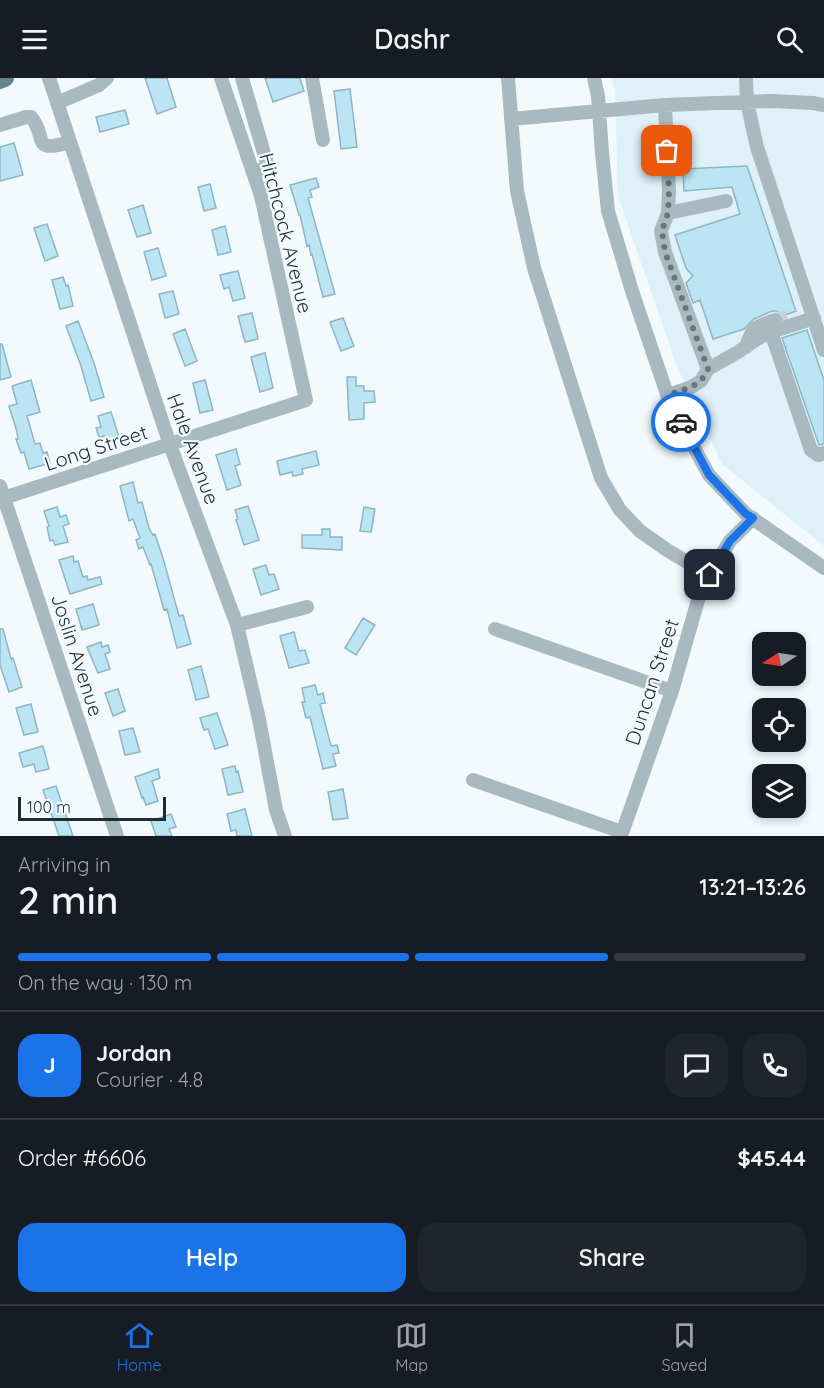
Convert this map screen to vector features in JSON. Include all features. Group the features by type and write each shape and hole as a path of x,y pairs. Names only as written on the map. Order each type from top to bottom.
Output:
{"main road":[{"path":"0,80 5,78"}],"street":[{"name":"Hale Avenue","path":"49,78 170,445 237,625 259,718 276,810 285,836"},
{"path":"57,103 86,84 99,85 107,78"},
{"name":"Hitchcock Avenue","path":"221,78 261,196 306,400"},
{"path":"242,78 268,167 253,173"},
{"path":"312,78 323,140"},
{"path":"508,78 517,191 534,268 601,478 620,510 640,531 710,575"},
{"path":"594,78 600,112 608,211 670,403 709,475 746,514 824,568"},
{"path":"746,78 747,102 757,147 807,320 824,350"},
{"path":"511,119 665,105 747,102 824,105"},
{"path":"665,105 669,191 668,213 662,231 665,252 708,369"},
{"path":"0,125 31,117 41,141 48,146 70,142"},
{"path":"668,213 726,201"},
{"path":"668,395 701,381 708,369 746,347 777,323 793,318 807,320"},
{"path":"777,323 807,320"},
{"path":"777,323 811,450 818,455 824,453"},
{"name":"Long Street","path":"1,494 170,445 306,400"},
{"name":"Joslin Avenue","path":"1,494 117,836"},
{"name":"Duncan Street","path":"621,834 672,691 698,600 730,541 753,518"},
{"path":"237,625 307,607"},
{"path":"495,629 672,691"},
{"path":"473,780 621,834"}],"shaded area":[{"path":"612,78 824,78 824,546 722,464 676,364 618,196 615,90"}],"building":[{"path":"145,78 167,78 176,107 157,114"},
{"path":"265,78 300,78 304,91 273,102"},
{"path":"350,89 357,147 341,149 334,91"},
{"path":"125,110 129,124 100,132 96,117"},
{"path":"14,143 23,175 0,181 0,147"},
{"path":"747,166 796,311 783,316 777,311 772,311 754,319 744,329 713,339 700,300 693,303 686,283 693,276 686,268 675,235 740,214 732,187 684,191 683,169"},
{"path":"316,178 319,187 310,190 312,197 308,198 335,294 323,297 290,185"},
{"path":"210,184 216,208 204,211 198,187"},
{"path":"143,205 151,233 137,237 128,210"},
{"path":"47,224 58,256 45,261 34,228"},
{"path":"225,226 231,252 218,255 212,230"},
{"path":"158,248 166,276 152,280 144,252"},
{"path":"238,271 245,298 233,301 229,287 224,289 220,275"},
{"path":"63,277 66,286 68,285 73,306 60,309 52,280"},
{"path":"173,291 179,314 165,318 159,294"},
{"path":"252,313 258,339 245,342 238,316"},
{"path":"343,318 354,346 341,351 330,322"},
{"path":"78,321 104,397 91,401 66,326"},
{"path":"185,329 197,361 185,366 173,334"},
{"path":"807,330 824,380 824,444 819,445 782,338"},
{"path":"0,344 2,344 11,377 0,380"},
{"path":"265,353 273,388 260,392 251,357"},
{"path":"347,377 356,377 356,386 364,386 364,391 374,391 375,402 364,403 364,419 349,420"},
{"path":"31,380 40,412 27,416 35,444 40,443 43,453 47,452 50,463 29,469 24,452 21,453 16,439 18,439 17,432 9,406 17,404 12,386"},
{"path":"205,380 213,410 200,413 193,383"},
{"path":"111,412 120,440 107,444 105,436 99,437 96,428 101,427 98,416"},
{"path":"236,449 240,464 235,466 241,485 227,490 216,455"},
{"path":"316,451 319,465 302,469 303,474 293,476 292,472 280,475 277,461"},
{"path":"133,482 138,503 142,502 149,528 153,535 155,534 179,616 183,615 191,644 177,648 167,609 164,610 151,564 143,547 139,549 136,540 140,538 133,519 129,521 120,486"},
{"path":"248,506 259,540 244,545 235,510"},
{"path":"57,507 60,517 66,515 69,524 63,526 68,542 55,545 53,540 50,541 47,527 49,526 44,511"},
{"path":"364,507 375,509 371,532 360,531"},
{"path":"322,529 330,529 330,537 342,537 342,550 302,548 302,535 322,535"},
{"path":"73,556 74,562 78,561 83,577 87,576 88,580 100,577 102,584 70,594 59,560"},
{"path":"266,565 269,575 274,574 279,589 261,595 253,569"},
{"path":"93,604 99,625 82,630 76,609"},
{"path":"363,618 375,625 356,655 345,648"},
{"path":"0,629 3,629 22,687 9,692 0,665"},
{"path":"294,632 299,651 305,650 309,663 289,668 280,636"},
{"path":"101,642 102,647 108,645 110,652 105,654 110,669 98,673 87,647"},
{"path":"201,666 209,697 196,700 188,670"},
{"path":"315,685 318,695 323,693 325,703 320,704 331,746 337,745 339,753 333,754 336,766 323,769 310,717 306,718 302,702 305,702 302,688"},
{"path":"118,689 125,711 113,716 105,693"},
{"path":"31,704 38,732 24,735 16,708"},
{"path":"217,713 228,745 215,749 208,729 204,730 200,718"},
{"path":"133,728 140,752 125,755 119,731"},
{"path":"43,746 49,769 36,772 34,764 23,767 19,753"},
{"path":"235,766 243,792 228,795 222,769"},
{"path":"158,769 160,778 152,781 158,801 146,805 135,777"},
{"path":"56,786 73,836 59,836 43,790"},
{"path":"343,789 348,818 333,820 328,792"},
{"path":"245,809 252,836 237,836 236,830 231,831 227,814"},
{"path":"171,814 176,827 169,829 172,836 156,836 151,821"}],"tunnel":[{"path":"775,320 787,317"}],"way so far":[{"path":"667,151 668,213 662,231 665,252 708,369 701,381 668,395 681,422"}],"route":[{"path":"681,422 709,475 746,514 753,518 730,541 710,575"}]}
